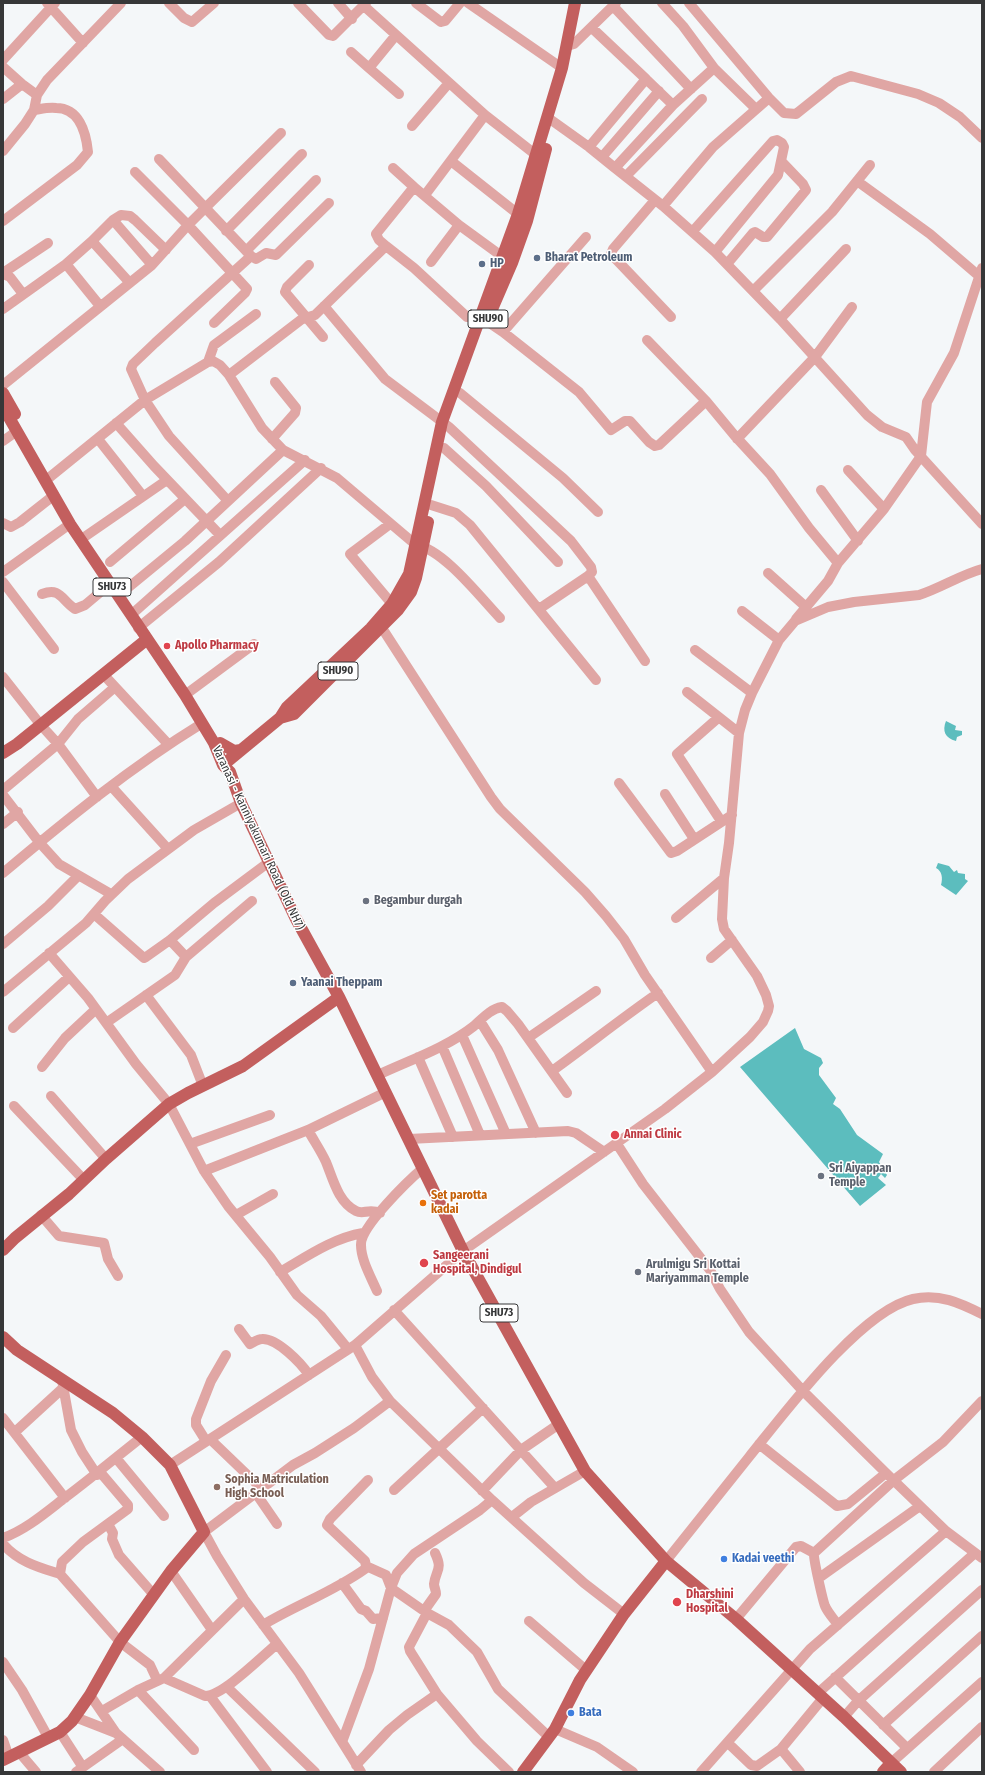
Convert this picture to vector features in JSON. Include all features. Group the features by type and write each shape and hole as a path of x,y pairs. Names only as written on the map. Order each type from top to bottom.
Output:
{"main road":[{"name":"SHU90","path":"228,766 241,750 280,718 294,714 382,628 411,592 416,578 420,546 444,448 445,425 460,392 484,319 522,218 540,158 570,45 576,3"},
{"path":"550,120 562,68 570,45"},
{"path":"280,718 287,706 371,628 392,604 410,574 420,546 445,425 484,319"},
{"path":"3,393 48,478 83,538 121,593"},
{"name":"Varanasi - Kanniyakumari Road (Old NH7)","path":"3,407 16,431 48,478 54,496 70,524 83,538 110,584 121,593 141,625 146,640 188,693 201,724 228,766 241,803 294,918 339,997 463,1251 585,1472 666,1561 736,1619 844,1717 901,1772"},
{"path":"141,625 188,693 220,743 228,766"},
{"path":"3,752 17,744 146,640"},
{"path":"220,743 234,751 241,750"},
{"path":"3,1250 169,1104 243,1066 339,997"},
{"path":"3,1337 17,1350 62,1384 113,1413 142,1437 170,1465 204,1532 171,1571 120,1642 90,1695 70,1724 60,1732 10,1756"},
{"path":"523,1772 552,1733 586,1670 624,1614 666,1561"},
{"path":"883,1772 891,1763"}],"street":[{"path":"3,151 25,124 34,110 37,95 47,80 121,3"},
{"path":"169,3 184,18 192,22 214,3"},
{"path":"298,3 332,36 336,35 365,5 448,84 540,158"},
{"path":"338,3 352,19"},
{"path":"416,3 442,22 445,21 460,3"},
{"path":"468,3 562,68"},
{"path":"662,3 684,26 714,68 756,109"},
{"path":"689,3 781,112 794,115 836,82 851,76 918,94 939,103 960,117 982,138"},
{"path":"570,45 592,28 614,4 691,89"},
{"path":"3,60 51,5 83,43"},
{"path":"592,28 674,105"},
{"path":"369,68 396,35"},
{"path":"351,52 398,94"},
{"path":"3,67 37,95"},
{"path":"615,168 674,105 714,68"},
{"path":"589,147 646,79"},
{"path":"3,99 22,84"},
{"path":"412,126 448,84"},
{"path":"602,157 659,91"},
{"path":"671,317 611,254 613,249 713,147 769,98"},
{"path":"626,176 702,99"},
{"path":"3,221 77,165 88,152 87,142 76,116 68,110 56,108 34,110"},
{"path":"425,195 485,115"},
{"path":"550,120 589,147 626,176 693,231 716,252 780,319 874,422 906,437 915,450 982,524"},
{"path":"3,385 152,264 188,225 281,133"},
{"path":"693,231 775,140 783,144 778,175 716,252"},
{"path":"226,231 302,154"},
{"path":"159,159 248,254 256,259 266,253 276,255 329,202"},
{"path":"451,160 522,218"},
{"path":"727,264 753,233 755,232 762,237 767,237 806,190 803,184 781,161"},
{"path":"753,291 832,212 870,165"},
{"path":"393,168 459,225 507,260"},
{"path":"135,172 188,225 245,286 246,291 214,323"},
{"path":"228,501 169,436 145,400 132,373 131,366 232,273 316,180"},
{"path":"170,1465 352,1347 463,1251 617,1144 712,1072 750,1037 761,1024 768,1011 769,1006 766,995 758,976 722,925 724,878 732,815 739,733 752,693 779,640 828,581 838,564 884,509 921,456 927,402 954,353 981,272 857,181"},
{"path":"414,187 376,234 379,240 414,268 467,317"},
{"path":"3,309 66,264 113,220 121,215 130,216 166,250"},
{"path":"113,220 152,264"},
{"path":"431,262 459,225"},
{"path":"503,332 586,238"},
{"path":"92,240 129,282"},
{"path":"23,294 10,277 3,273 48,243"},
{"path":"229,375 298,322 315,315 386,246"},
{"path":"780,319 846,249"},
{"path":"66,264 100,306"},
{"path":"309,265 287,287 285,292 323,337"},
{"path":"324,306 385,379 445,425 571,541 592,569 588,576 539,609"},
{"path":"737,439 815,357 852,307"},
{"path":"208,362 212,349 217,342 256,314"},
{"path":"484,319 503,332 579,392 609,430 613,430 625,421 630,421 650,442 655,446 659,445 706,401"},
{"path":"647,340 706,401 737,439 770,474 809,528 838,564"},
{"path":"48,478 145,400 208,362 217,362 229,375 253,414 272,439 284,450 321,468 353,490 390,524 420,546 438,554 500,618"},
{"path":"272,439 295,413 296,408 275,382"},
{"path":"460,392 563,478 598,512"},
{"path":"116,423 167,480 220,535"},
{"path":"3,441 16,431"},
{"path":"98,439 143,496"},
{"path":"444,448 486,486 558,562"},
{"path":"121,593 185,541 284,450"},
{"path":"133,613 305,460"},
{"path":"141,625 219,562 321,468"},
{"path":"848,470 884,509"},
{"path":"83,538 167,480"},
{"path":"821,490 858,540"},
{"path":"3,523 11,527 54,496"},
{"path":"110,562 185,499"},
{"path":"431,505 456,513 466,520 596,680"},
{"path":"3,572 70,524"},
{"path":"390,524 350,554 392,604"},
{"path":"795,621 828,607 854,602 920,595 967,573 982,569"},
{"path":"768,573 806,607"},
{"path":"588,576 645,661"},
{"path":"3,582 54,649"},
{"path":"42,594 50,591 56,592 75,609 85,605 110,584"},
{"path":"742,611 779,640"},
{"path":"382,628 495,803 586,892 606,916 624,939 658,993 712,1072"},
{"path":"188,693 254,644"},
{"path":"695,650 752,693"},
{"path":"103,674 168,744"},
{"path":"3,677 40,724 58,744 97,798"},
{"path":"3,790 58,744 78,719 114,687"},
{"path":"688,692 718,718 739,733"},
{"path":"718,718 677,754 721,821"},
{"path":"3,873 39,842 111,786 168,744 201,724"},
{"path":"619,784 671,853 677,851 732,815"},
{"path":"111,786 168,849"},
{"path":"665,794 694,839"},
{"path":"3,795 18,812 39,842 59,864 111,894"},
{"path":"3,992 86,923 111,894 128,878 194,830 241,803"},
{"path":"3,824 18,812"},
{"path":"94,914 144,958 151,955 214,903 269,862"},
{"path":"3,944 48,906 78,876"},
{"path":"676,918 724,878"},
{"path":"106,1023 175,975 186,957 252,901"},
{"path":"170,940 186,957"},
{"path":"711,958 732,940"},
{"path":"49,953 69,976 136,1064 169,1104 204,1171 297,1295 352,1347 390,1401 482,1491 584,1583 624,1614"},
{"path":"13,1028 69,976"},
{"path":"528,1038 596,990"},
{"path":"552,1071 619,1020 658,993"},
{"path":"146,995 191,1055 203,1086"},
{"path":"378,1075 442,1046 462,1035 489,1013 502,1007 507,1011 528,1038 567,1093"},
{"path":"42,1067 65,1038 96,1010"},
{"path":"480,1021 498,1050 536,1132"},
{"path":"462,1035 468,1045 506,1134"},
{"path":"442,1046 480,1135"},
{"path":"418,1057 453,1137"},
{"path":"204,1171 308,1130 386,1092"},
{"path":"51,1096 106,1159"},
{"path":"14,1106 84,1180"},
{"path":"190,1144 270,1115"},
{"path":"308,1130 325,1161 338,1193 345,1202 357,1211 361,1212 371,1210 380,1213"},
{"path":"409,1139 568,1131 576,1133 604,1152"},
{"path":"617,1144 643,1184 710,1270 720,1289 749,1332 803,1391 886,1473 946,1531 979,1556 835,1677 781,1749 760,1769 751,1765 728,1743"},
{"path":"377,1291 363,1256 361,1244 363,1233 405,1183 423,1168"},
{"path":"236,1215 273,1194"},
{"path":"42,1215 60,1236 104,1243 108,1259 118,1276"},
{"path":"280,1272 317,1251 343,1239 363,1233"},
{"path":"666,1561 803,1391 853,1337 891,1307 913,1299 935,1296 958,1302 982,1314"},
{"path":"394,1310 555,1488"},
{"path":"239,1329 250,1344 264,1339 276,1343 299,1362 309,1375"},
{"path":"226,1355 211,1381 196,1419 196,1425 208,1440 258,1490 277,1524"},
{"path":"15,1432 62,1384"},
{"path":"60,1574 62,1562 83,1542 127,1511 128,1507 82,1452 71,1430 62,1384"},
{"path":"390,1401 354,1428 293,1465 204,1532 244,1599 299,1673 358,1768 389,1730 407,1715 438,1694"},
{"path":"838,1625 825,1605 813,1558 814,1553 894,1480 942,1442 982,1401"},
{"path":"394,1490 406,1481 438,1448 483,1408"},
{"path":"3,1418 65,1498"},
{"path":"482,1491 521,1450 559,1424"},
{"path":"3,1538 19,1531 65,1498 142,1437"},
{"path":"759,1444 836,1506 848,1504 886,1473"},
{"path":"116,1458 164,1516"},
{"path":"512,1517 531,1502 585,1472"},
{"path":"368,1480 326,1525 365,1561 366,1566 386,1575 391,1588 426,1612 449,1625 477,1652 498,1689 552,1733 597,1747 633,1772"},
{"path":"342,1742 369,1669 391,1588 397,1573 414,1554 480,1510 492,1500"},
{"path":"819,1578 920,1506"},
{"path":"108,1524 113,1533 112,1539 119,1555 154,1595"},
{"path":"701,1772 810,1649 855,1612 946,1531"},
{"path":"3,1544 10,1553 25,1563 60,1574 120,1642 150,1665 161,1679 205,1696 210,1696 227,1687 277,1644"},
{"path":"736,1619 796,1547 801,1546 814,1553"},
{"path":"435,1553 439,1561 439,1569 434,1585 436,1594 409,1646 410,1651 438,1694 477,1741 509,1772"},
{"path":"263,1625 342,1583 362,1571 366,1566"},
{"path":"171,1571 212,1630"},
{"path":"342,1583 361,1609 366,1611 373,1619 383,1618"},
{"path":"844,1717 858,1701 982,1590"},
{"path":"102,1711 138,1690 161,1679 244,1599"},
{"path":"529,1621 586,1670"},
{"path":"883,1725 982,1636"},
{"path":"3,1662 22,1690 48,1737"},
{"path":"835,1677 907,1748"},
{"path":"891,1763 982,1682"},
{"path":"227,1687 315,1772"},
{"path":"138,1690 194,1750"},
{"path":"90,1695 119,1736 157,1771"},
{"path":"210,1696 267,1772"},
{"path":"75,1717 119,1736"},
{"path":"934,1772 982,1727"},
{"path":"60,1732 79,1769 119,1736"},
{"path":"3,1740 10,1756 36,1772"},
{"path":"781,1749 800,1772"}],"water":[{"path":"946,721 956,726 955,730 962,731 962,735 957,737 956,741 952,740 945,734 944,728"},
{"path":"938,863 949,866 954,872 957,870 958,873 965,874 965,879 968,881 956,895 941,885 942,875 936,868"},
{"path":"795,1028 804,1049 821,1058 823,1063 819,1068 819,1075 836,1098 833,1104 840,1109 857,1135 883,1154 879,1162 887,1175 885,1178 881,1174 878,1178 886,1185 860,1206 740,1067"}],"place":[{"name":"Bharat Petroleum","path":"537,258"},
{"name":"HP","path":"482,264"},
{"name":"Apollo Pharmacy","path":"167,646"},
{"name":"Begambur durgah","path":"366,901"},
{"name":"Yaanai Theppam","path":"293,983"},
{"name":"Annai Clinic","path":"615,1135"},
{"name":"Sri Aiyappan Temple","path":"821,1176"},
{"name":"Set parotta kadai","path":"423,1203"},
{"name":"Sangeerani Hospital, Dindigul","path":"424,1263"},
{"name":"Arulmigu Sri Kottai Mariyamman Temple","path":"638,1272"},
{"name":"Sophia Matriculation High School","path":"217,1487"},
{"name":"Kadai veethi","path":"724,1559"},
{"name":"Dharshini Hospital","path":"677,1602"},
{"name":"Bata","path":"571,1713"}]}
